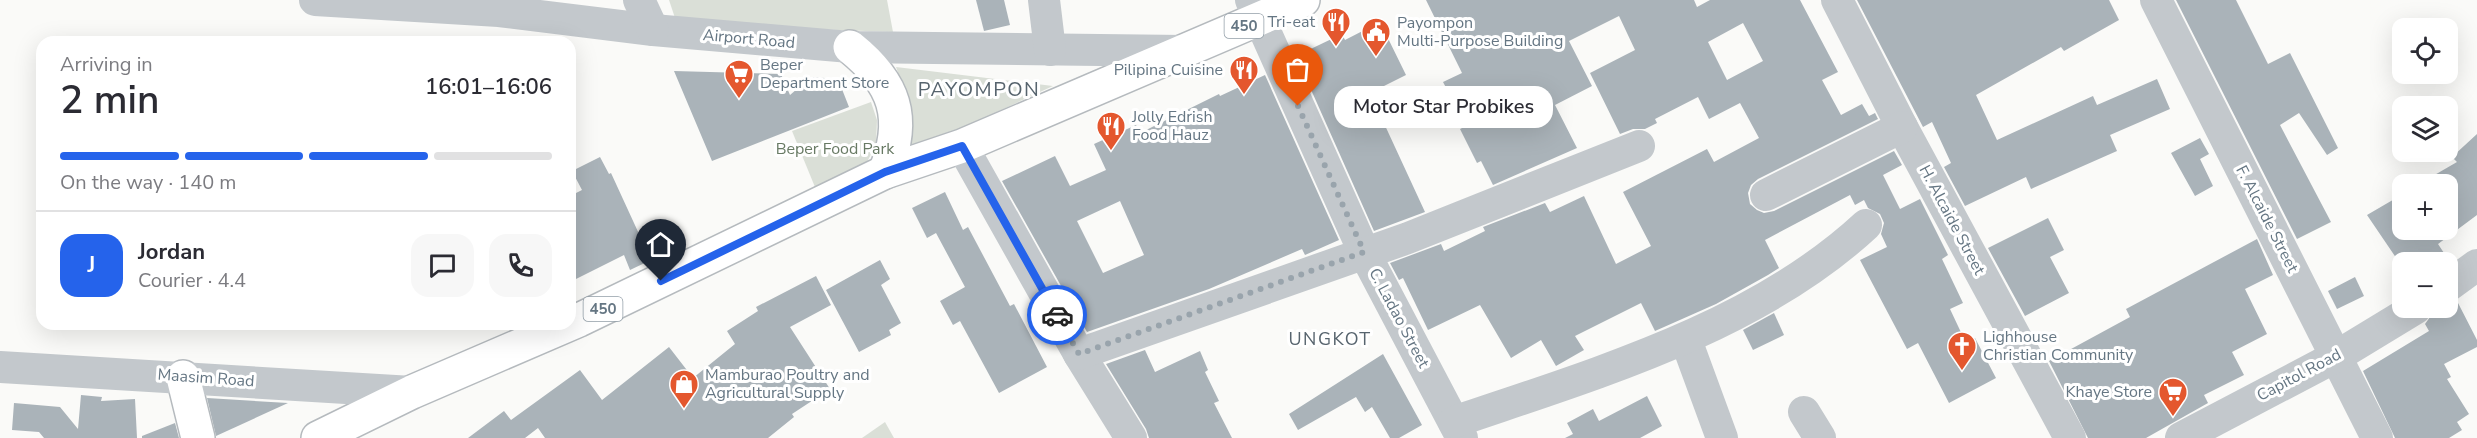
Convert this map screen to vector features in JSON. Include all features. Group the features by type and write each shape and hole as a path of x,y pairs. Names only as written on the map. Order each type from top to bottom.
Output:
{"main road":[{"name":"450","path":"576,321 885,172 962,146 1184,51 1255,10 1303,0"},
{"path":"850,47 873,66 889,92 895,110 896,134 885,172"},
{"name":"450","path":"318,438 412,392 556,330"},
{"path":"183,376 198,438"}],"street":[{"name":"Airport Road","path":"315,0 498,5 653,30 850,47 1184,51"},
{"path":"639,0 653,30"},
{"path":"1044,0 1050,50"},
{"name":"H. Alcaide Street","path":"1837,0 1902,127 2070,438"},
{"name":"F. Alcaide Street","path":"2156,0 2377,438"},
{"name":"C. Ladao Street","path":"1255,10 1364,252 1458,430"},
{"path":"1766,195 1902,127"},
{"path":"962,146 1079,354 1131,438"},
{"path":"1079,354 1408,238 1639,146"},
{"path":"1458,430 1686,340 1792,280 1866,225"},
{"path":"2458,279 2477,265"},
{"name":"Capitol Road","path":"2181,438 2337,356 2400,318"},
{"path":"1686,340 1722,438"},
{"name":"Maasim Road","path":"0,367 183,376 412,392"}],"green space":[{"path":"669,0 887,0 893,32 677,24"},
{"path":"896,67 1053,86 906,154 907,98"},
{"name":"Beper Food Park","path":"871,102 877,120 876,145 861,173 817,192 792,131"},
{"path":"885,422 894,438 862,438"}],"building":[{"path":"976,0 1004,0 1010,25 984,31"},
{"path":"1426,0 1694,0 1697,7 1710,0 1800,0 1838,72 1822,80 1841,115 1862,104 1869,116 1875,113 1878,119 1758,179 1751,185 1748,193 1750,204 1764,213 1774,211 1894,151 1902,165 1883,175 1900,209 1920,199 1948,255 1942,259 1963,303 1950,309 1966,343 1975,338 1996,378 1949,403 1918,343 1907,349 1860,260 1887,247 1881,234 1884,223 1880,214 1868,208 1864,200 1855,205 1850,195 1765,240 1779,268 1768,275 1716,304 1655,331 1641,303 1575,336 1584,350 1556,366 1541,340 1511,358 1480,305 1428,330 1403,278 1399,280 1390,263 1441,244 1444,251 1485,231 1483,227 1545,203 1550,212 1584,196 1616,264 1651,246 1623,192 1707,149 1714,162 1759,138 1740,103 1709,119 1698,97 1655,119 1657,123 1645,129 1633,129 1620,134 1590,73 1635,50 1619,16 1569,41 1592,86 1555,105 1577,148 1493,185 1481,161 1477,163 1460,129 1466,126 1443,82 1462,73","holes":["1743,23 1763,61 1727,80 1708,42"]},
{"path":"1857,0 2109,0 2119,20 2064,51 2061,47 1976,95 1997,140 2093,96 2097,105 2157,79 2170,109 2110,135 2117,151 2031,189 2026,177 1965,206 1944,167 1951,163 1932,122 1923,127"},
{"path":"2176,0 2236,0 2268,64 2290,53 2338,148 2327,155 2299,113 2280,125 2331,222 2297,239"},
{"path":"1380,22 1406,75 1370,93 1425,212 1374,231 1296,56 1342,34 1345,40"},
{"name":"Beper Department Store","path":"674,71 781,74 790,95 811,77 838,79 849,107 712,161"},
{"path":"1265,75 1339,240 1305,255 1302,249 1209,289 1087,332 1002,181 1055,156 1070,186 1106,170 1094,144 1136,125 1140,133 1219,94 1220,96","holes":["1120,201 1144,255 1103,273 1077,221"]},
{"path":"2477,134 2477,215 2458,229 2458,174 2436,174 2458,162 2458,151"},
{"path":"2200,138 2209,154 2200,159 2213,186 2195,196 2171,153"},
{"path":"600,157 609,174 611,173 651,260 630,270 624,255 576,279 576,193 582,190 576,179 576,169"},
{"path":"945,192 963,230 968,227 1010,306 1014,304 1047,367 999,393 960,321 953,325 940,301 965,287 936,233 927,238 912,208"},
{"path":"2392,200 2392,240 2443,240 2438,244 2443,252 2392,252 2367,215"},
{"path":"2048,218 2064,250 2050,257 2069,293 2025,316 1988,248"},
{"path":"2257,239 2273,275 2245,289 2267,334 2232,352 2244,375 2204,395 2208,403 2146,438 2088,438 2049,361 2130,317 2126,309"},
{"path":"880,260 890,279 881,285 901,323 889,330 891,335 859,352 826,290"},
{"path":"816,276 831,305 790,327 830,389 792,414 794,417 768,438 545,438 538,428 525,438 468,438 504,411 511,420 580,370 602,400 669,347 693,378 735,344 727,331 758,311 756,307"},
{"path":"2355,277 2364,296 2337,309 2328,291"},
{"path":"2458,303 2477,340 2477,347 2444,364 2451,377 2447,379 2469,414 2457,422 2462,430 2449,438 2395,438 2363,371 2429,331 2425,324 2429,318 2458,318"},
{"path":"1774,313 1784,335 1753,350 1743,330"},
{"path":"1145,350 1155,372 1200,351 1208,370 1205,372 1219,401 1214,403 1232,438 1149,438 1146,429 1106,364"},
{"path":"1383,354 1422,425 1399,438 1390,438 1372,407 1365,412 1356,397 1298,430 1289,414"},
{"path":"81,395 102,397 101,401 135,399 137,438 44,438 39,432 12,430 14,403 60,407 78,429"},
{"path":"1647,396 1662,426 1640,438 1565,438 1573,434 1567,423 1593,409 1599,421"},
{"path":"207,398 288,403 216,436"},
{"path":"175,423 179,438 142,438 142,436"}],"way so far":[{"path":"1057,315 1079,354 1364,252 1298,106"}],"place":[{"name":"Tri-eat","path":"1336,48"},
{"name":"Payompon Multi-Purpose Building","path":"1376,58"},
{"name":"Pilipina Cuisine","path":"1244,96"},
{"name":"Beper Department Store","path":"739,100"},
{"name":"Motor Star Probikes","path":"1298,106"},
{"name":"Jolly Edrish Food Hauz","path":"1111,152"},
{"name":"Lighhouse Christian Community","path":"1962,372"},
{"name":"Mamburao Poultry and Agricultural Supply","path":"684,410"},
{"name":"Khaye Store","path":"2173,418"}],"district":[{"name":"PAYOMPON","path":"979,89"},
{"name":"UNGKOT","path":"1330,339"}],"route":[{"path":"661,281 885,172 962,146 1057,315"}]}
